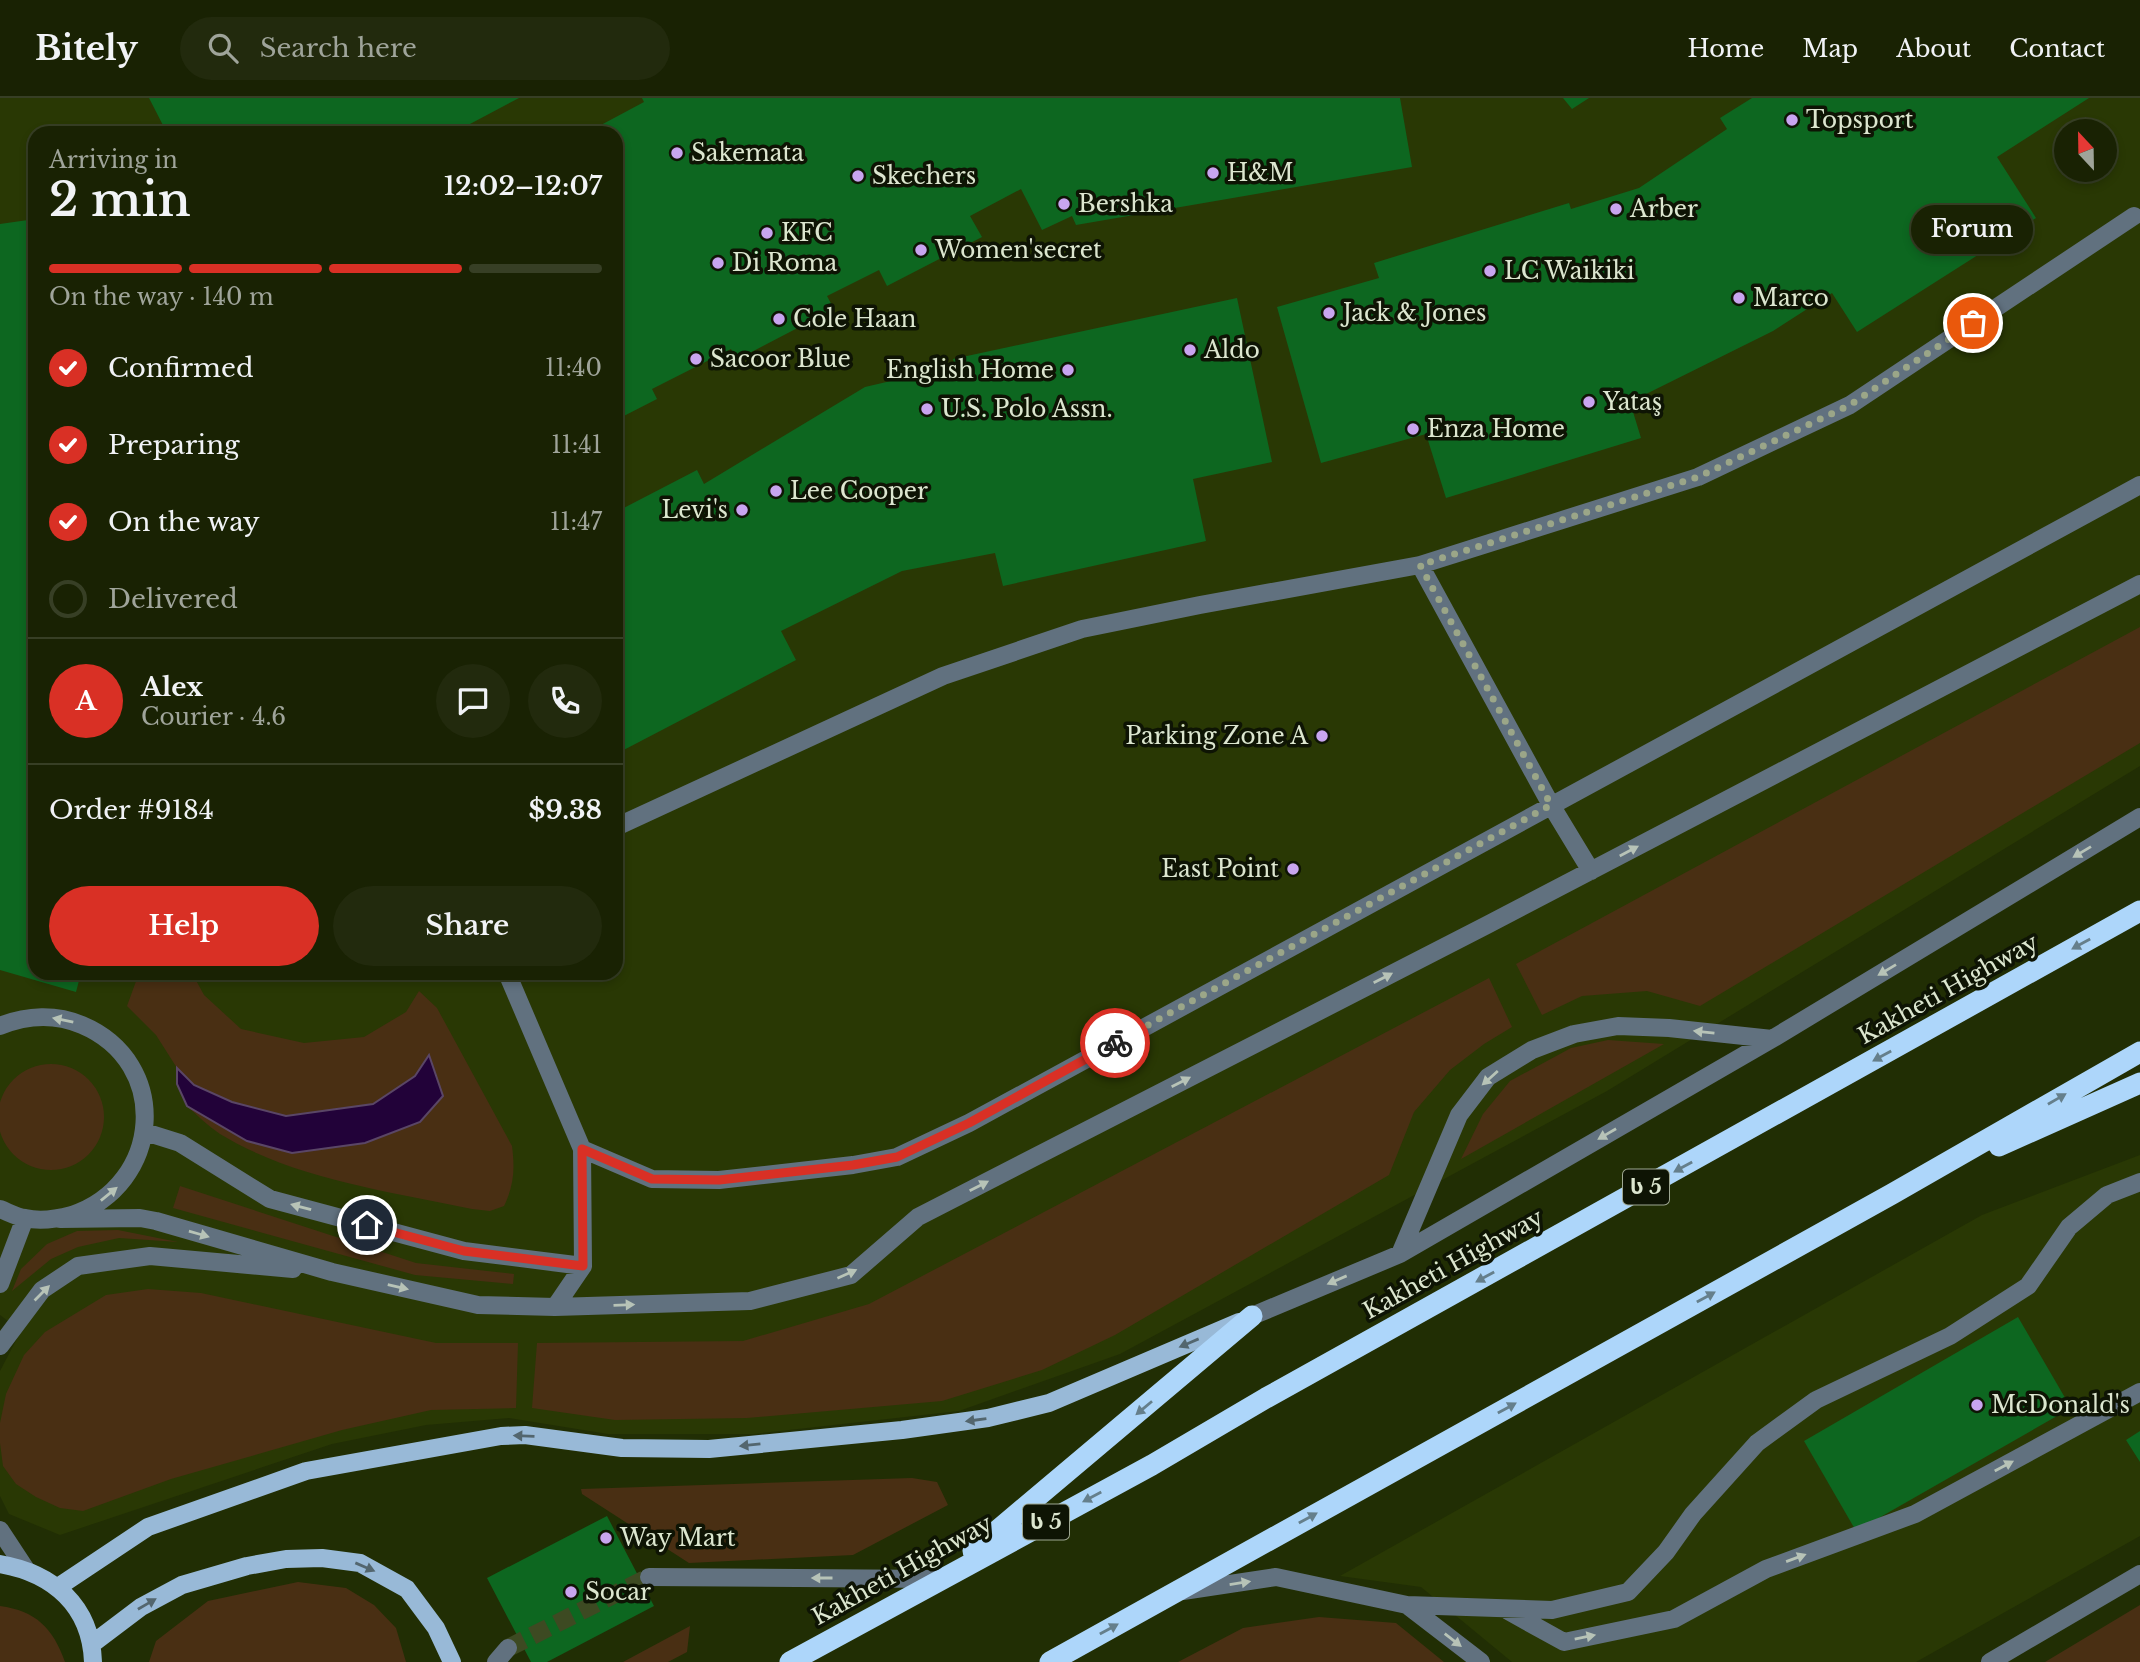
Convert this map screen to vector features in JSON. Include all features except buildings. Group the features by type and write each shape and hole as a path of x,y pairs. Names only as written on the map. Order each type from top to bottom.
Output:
{"highway":[{"name":"Kakheti Highway","path":"790,1662 1152,1465 1266,1398 2140,911"},
{"path":"1049,1662 1892,1194 2140,1052"},
{"path":"1892,1194 2140,1083"},
{"path":"939,1579 1252,1316"}],"main road":[{"path":"58,1587 148,1527 306,1471 501,1436 524,1435 622,1448 709,1449 902,1430 988,1418 1049,1403 1252,1316"},
{"path":"0,1564 25,1568 58,1587 80,1613 92,1653 141,1606 182,1585 247,1566 286,1559 322,1558 360,1563 407,1589 436,1628 452,1662"}],"street":[{"path":"623,824 943,676 1082,629 1420,565 1698,477 1850,405 2134,216"},
{"path":"582,1149 652,1179 719,1180 853,1165 897,1157 969,1123 2140,485"},
{"path":"1420,565 1551,805 1591,871"},
{"path":"0,1209 25,1219 140,1218 332,1272 478,1305 555,1307 750,1301 851,1275 918,1217 1591,871 2140,583"},
{"path":"1252,1316 1400,1254 1772,1039 2140,817"},
{"path":"510,980 582,1149 583,1266 555,1307"},
{"path":"0,1026 34,1017 67,1019 98,1032 120,1051 136,1075 145,1103 145,1132 135,1163 117,1189 90,1208 60,1219"},
{"path":"1400,1254 1459,1115 1488,1077 1532,1050 1574,1034 1618,1026 1669,1028 1772,1039"},
{"path":"145,1132 180,1143 270,1199 464,1251 583,1266"},
{"path":"1173,1593 1276,1577 1407,1605 1552,1610 1628,1592 1666,1552 1693,1514 1757,1443 1816,1400 1950,1336 2028,1286 2069,1227 2108,1195 2140,1182"},
{"path":"0,1284 25,1219"},
{"path":"0,1346 42,1290 78,1266 150,1256 332,1272"},
{"path":"1501,1608 1564,1642 1674,1619 1766,1569 1915,1514 2140,1392"},
{"path":"0,1530 25,1568"},
{"path":"1990,1662 2140,1574"},
{"path":"649,1577 939,1579"},
{"path":"1407,1605 1482,1662"}],"shaded area":[{"name":"East Point","path":"0,98 2140,98 2140,766 1607,1091 1120,1354 959,1411 754,1434 608,1434 509,1418 426,1425 332,1444 60,1535 9,1514 0,1496 0,1371 21,1331 0,1315"},
{"path":"2140,627 2140,743 1700,1006 1647,991 1582,996 1542,1015 1516,964"},
{"path":"1489,978 1512,1027 1450,1070 1414,1112 1389,1175 1115,1335 1042,1370 942,1401 747,1418 615,1420 532,1408 537,1343 743,1341 869,1304"},
{"path":"136,980 196,980 204,995 241,1029 304,1043 364,1037 406,1012 419,991 437,1008 512,1146 513,1177 504,1206 490,1211 472,1209 310,1173 249,1149 220,1134 187,1106 247,1141 443,1096 429,1056 415,1076 373,1104 286,1116 232,1102 194,1085 177,1068 156,1035 127,1006"},
{"path":"1608,1040 1664,1044 1461,1159 1483,1114 1510,1081 1571,1048"},
{"path":"429,1055 443,1096 420,1122 365,1143 292,1153 247,1141 187,1106 177,1084 177,1068 194,1085 232,1102 286,1116 373,1104 415,1076"},
{"path":"41,1065 61,1065 80,1073 95,1088 103,1107 103,1127 95,1146 80,1161 61,1169 41,1169 22,1161 7,1146 -1,1127 -1,1107 7,1088 22,1073"},
{"path":"2140,1155 2140,1536 1916,1662 1512,1662 1421,1587 1340,1576 1982,1215"},
{"path":"180,1186 416,1263 514,1274 513,1284 415,1275 173,1208"},
{"path":"118,1230 178,1242 119,1238 78,1247 51,1259 12,1291 21,1269 47,1244 77,1231"},
{"path":"148,1289 201,1293 436,1343 518,1343 516,1408 431,1410 342,1430 171,1479 83,1511 60,1508 36,1497 16,1484 3,1466 0,1443 0,1423 6,1394 24,1355 45,1332 106,1295"},
{"path":"912,1478 937,1482 948,1505 853,1555 689,1563 582,1494 581,1489"},
{"path":"298,1582 346,1588 374,1605 396,1628 406,1662 149,1662 156,1641 208,1601"},
{"path":"2140,1605 2140,1662 2045,1662"},
{"path":"0,1606 24,1612 42,1623 55,1640 65,1662 0,1662"},
{"path":"1319,1617 1396,1623 1444,1662 1178,1662 1243,1628"},
{"path":"690,1626 687,1652 668,1662 623,1662"}],"tunnel":[{"path":"508,1648 649,1577"}],"way so far":[{"path":"1115,1043 1551,805 1420,565 1698,477 1850,405 1973,323"}],"place":[{"name":"Topsport","path":"1792,120"},
{"name":"Sakemata","path":"677,153"},
{"name":"H&M","path":"1213,173"},
{"name":"Skechers","path":"858,176"},
{"name":"Bershka","path":"1064,204"},
{"name":"Arber","path":"1616,209"},
{"name":"KFC","path":"767,233"},
{"name":"Women'secret","path":"921,250"},
{"name":"Di Roma","path":"718,263"},
{"name":"LC Waikiki","path":"1490,271"},
{"name":"Marco","path":"1739,298"},
{"name":"Jack & Jones","path":"1329,313"},
{"name":"Cole Haan","path":"779,319"},
{"name":"Forum","path":"1973,323"},
{"name":"Aldo","path":"1190,350"},
{"name":"Sacoor Blue","path":"696,359"},
{"name":"English Home","path":"1068,370"},
{"name":"Yataş","path":"1589,402"},
{"name":"U.S. Polo Assn.","path":"927,409"},
{"name":"Enza Home","path":"1413,429"},
{"name":"Lee Cooper","path":"776,491"},
{"name":"Levi's","path":"742,510"},
{"name":"Parking Zone A","path":"1322,736"},
{"name":"East Point","path":"1293,869"},
{"name":"McDonald's","path":"1977,1405"},
{"name":"Way Mart","path":"606,1538"},
{"name":"Socar","path":"571,1592"}],"route":[{"path":"367,1225 464,1251 583,1266 585,1232 582,1149 652,1179 719,1180 853,1165 897,1157 969,1123 1115,1043"}]}
